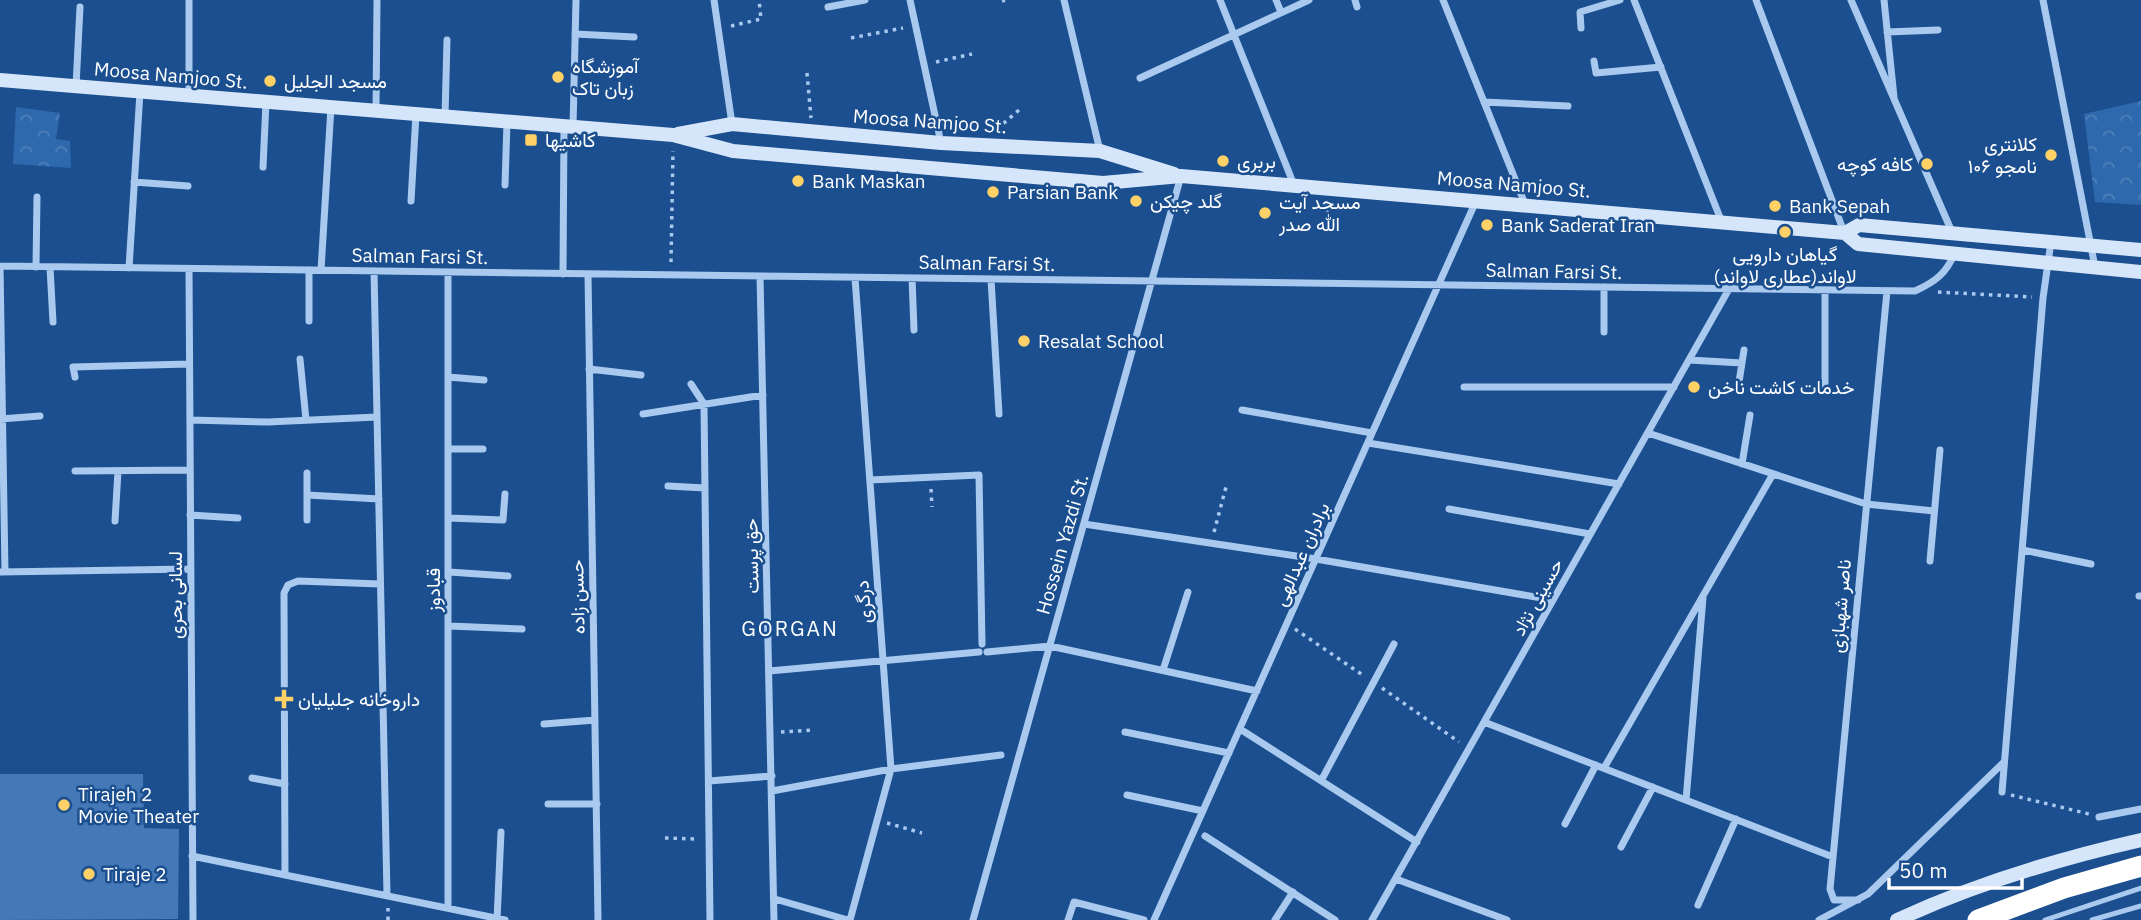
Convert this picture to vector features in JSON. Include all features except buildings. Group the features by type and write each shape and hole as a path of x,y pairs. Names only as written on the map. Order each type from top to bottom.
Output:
{"highway":[{"path":"1978,920 2064,888 2141,866"}],"main road":[{"name":"Moosa Namjoo St.","path":"0,80 673,135 733,151 1103,183 1181,176 1721,220 1844,233 1858,244 2141,272"},
{"name":"Moosa Namjoo St.","path":"673,135 732,124 941,143 1100,151 1181,176"},
{"path":"939,169 941,143"},
{"name":"Moosa Namjoo St.","path":"1844,233 1858,225 2141,250"},
{"path":"1897,920 1938,901 2065,858 2141,840"}],"street":[{"path":"188,95 189,0"},
{"path":"376,111 377,0"},
{"path":"563,274 576,0"},
{"path":"714,0 732,124"},
{"path":"828,7 865,0"},
{"path":"911,0 941,143"},
{"path":"1064,0 1100,151"},
{"path":"1220,0 1294,185"},
{"path":"1276,0 1281,12"},
{"path":"1140,78 1309,0"},
{"path":"1443,0 1525,204"},
{"path":"1581,28 1580,12 1620,0"},
{"path":"1634,0 1721,220"},
{"path":"1756,0 1844,233"},
{"path":"1851,0 1895,107 1952,232"},
{"path":"1884,0 1895,107"},
{"path":"2043,0 2095,268"},
{"path":"76,86 79,7"},
{"path":"1887,32 1938,30"},
{"path":"575,34 634,37"},
{"path":"445,116 447,40"},
{"path":"1594,61 1596,73 1661,67"},
{"path":"128,268 140,91"},
{"path":"262,167 266,102"},
{"path":"1484,102 1569,106"},
{"path":"321,271 331,107"},
{"path":"411,201 416,114"},
{"path":"505,185 507,121"},
{"name":"Hossein Yazdi St.","path":"973,920 1181,176"},
{"path":"134,182 188,186"},
{"path":"36,267 37,197"},
{"name":"برادران عبدالهی","path":"1154,920 1477,200"},
{"path":"2002,792 2043,298 2051,242"},
{"path":"1915,290 1932,284 1944,273 1955,252"},
{"path":"0,266 3,572 191,569"},
{"name":"Salman Farsi St.","path":"0,266 1915,290"},
{"path":"50,267 52,322"},
{"name":"لسانی بحری","path":"189,269 193,920"},
{"path":"309,270 309,321"},
{"path":"374,271 387,895"},
{"name":"قبادوز","path":"448,272 448,908"},
{"name":"حسن زاده","path":"588,274 598,920"},
{"name":"حق پرست","path":"760,276 775,920"},
{"name":"درگری","path":"849,920 891,769 855,278"},
{"path":"912,278 914,330"},
{"path":"991,279 999,414"},
{"path":"1604,287 1604,332"},
{"name":"حسینی نژاد","path":"1372,920 1729,289"},
{"path":"1825,290 1825,385"},
{"name":"ناصر شهبازی","path":"1858,900 1834,900 1830,889 1887,290"},
{"path":"1739,382 1744,350"},
{"path":"300,359 306,420"},
{"path":"1689,360 1742,363"},
{"path":"75,377 73,367 189,364"},
{"path":"589,369 641,375"},
{"path":"448,377 484,380"},
{"path":"691,384 704,404 710,920"},
{"path":"1464,387 1674,387"},
{"path":"643,414 763,395"},
{"path":"1242,410 1373,433"},
{"path":"1742,464 1750,415"},
{"path":"1,419 40,416"},
{"path":"190,420 268,422 377,417"},
{"path":"1648,433 1866,504 1934,511"},
{"path":"1368,443 1619,484"},
{"path":"448,449 483,449"},
{"path":"1930,561 1940,450"},
{"path":"75,471 190,470"},
{"path":"115,521 118,471"},
{"path":"307,473 307,520"},
{"path":"1566,824 1773,474"},
{"path":"870,480 979,475 982,643"},
{"path":"668,486 705,488"},
{"path":"448,517 503,520 505,494"},
{"path":"307,495 379,499"},
{"path":"1449,509 1590,534"},
{"path":"190,516 239,517"},
{"path":"1084,524 1316,559 1553,600"},
{"path":"2023,550 2091,565"},
{"path":"449,572 508,576"},
{"path":"285,875 284,593 288,585 298,580 380,584"},
{"path":"1163,670 1188,592"},
{"path":"1686,800 1703,596"},
{"path":"449,626 522,629"},
{"path":"1321,780 1394,644"},
{"path":"769,671 1050,646 1257,691"},
{"path":"544,724 595,720"},
{"path":"1484,722 1833,857"},
{"path":"1240,729 1417,842"},
{"path":"1125,732 1229,753"},
{"path":"772,791 891,769 1001,755"},
{"path":"1819,920 1858,900 2005,762"},
{"path":"709,781 772,776"},
{"path":"252,778 285,784"},
{"path":"1621,847 1653,787"},
{"path":"1128,794 1203,811"},
{"path":"548,804 597,804"},
{"path":"2099,817 2141,809"},
{"path":"1698,905 1735,819"},
{"path":"192,856 500,919 501,832"},
{"path":"1205,836 1335,920"},
{"path":"1396,879 1507,920"},
{"path":"1275,920 1293,892"},
{"path":"775,899 849,920"},
{"path":"1068,920 1074,902 1144,920"}],"lane":[{"path":"2045,920 2141,888"},
{"path":"2092,920 2141,906"}],"path":[{"path":"719,29 761,19 759,0"},
{"path":"851,38 916,26"},
{"path":"923,65 972,54"},
{"path":"807,73 812,131"},
{"path":"980,145 1019,110"},
{"path":"671,275 673,135"},
{"path":"1915,290 2043,298"},
{"path":"930,477 932,507"},
{"path":"1210,545 1226,487"},
{"path":"771,733 814,730"},
{"path":"2002,792 2099,817"},
{"path":"877,821 922,833"},
{"path":"665,838 710,840"}],"green space":[{"path":"2141,101 2141,205 2095,202 2084,114"},
{"path":"16,107 60,113 56,139 70,141 71,168 13,164"}],"place":[{"name":"آموزشگاه زبان تاک","path":"558,77"},
{"name":"مسجد الجلیل","path":"270,81"},
{"name":"کاشیها","path":"531,140"},
{"name":"کلانتری ۱۰۶ نامجو","path":"2051,155"},
{"name":"بربری","path":"1223,161"},
{"name":"کافه کوچه","path":"1927,164"},
{"name":"Bank Maskan","path":"798,181"},
{"name":"Parsian Bank","path":"993,192"},
{"name":"گلد چیکن","path":"1136,201"},
{"name":"Bank Sepah","path":"1775,206"},
{"name":"مسجد آیت الله صدر","path":"1265,213"},
{"name":"Bank Saderat Iran","path":"1487,225"},
{"name":"گیاهان دارویی لاواند(عطاری لاواند)","path":"1785,232"},
{"name":"Resalat School","path":"1024,341"},
{"name":"خدمات کاشت ناخن","path":"1694,387"},
{"name":"داروخانه جلیلیان","path":"284,699"},
{"name":"Tirajeh 2 Movie Theater","path":"64,805"},
{"name":"Tiraje 2","path":"89,874"}],"district":[{"name":"GORGAN","path":"790,629"}]}
